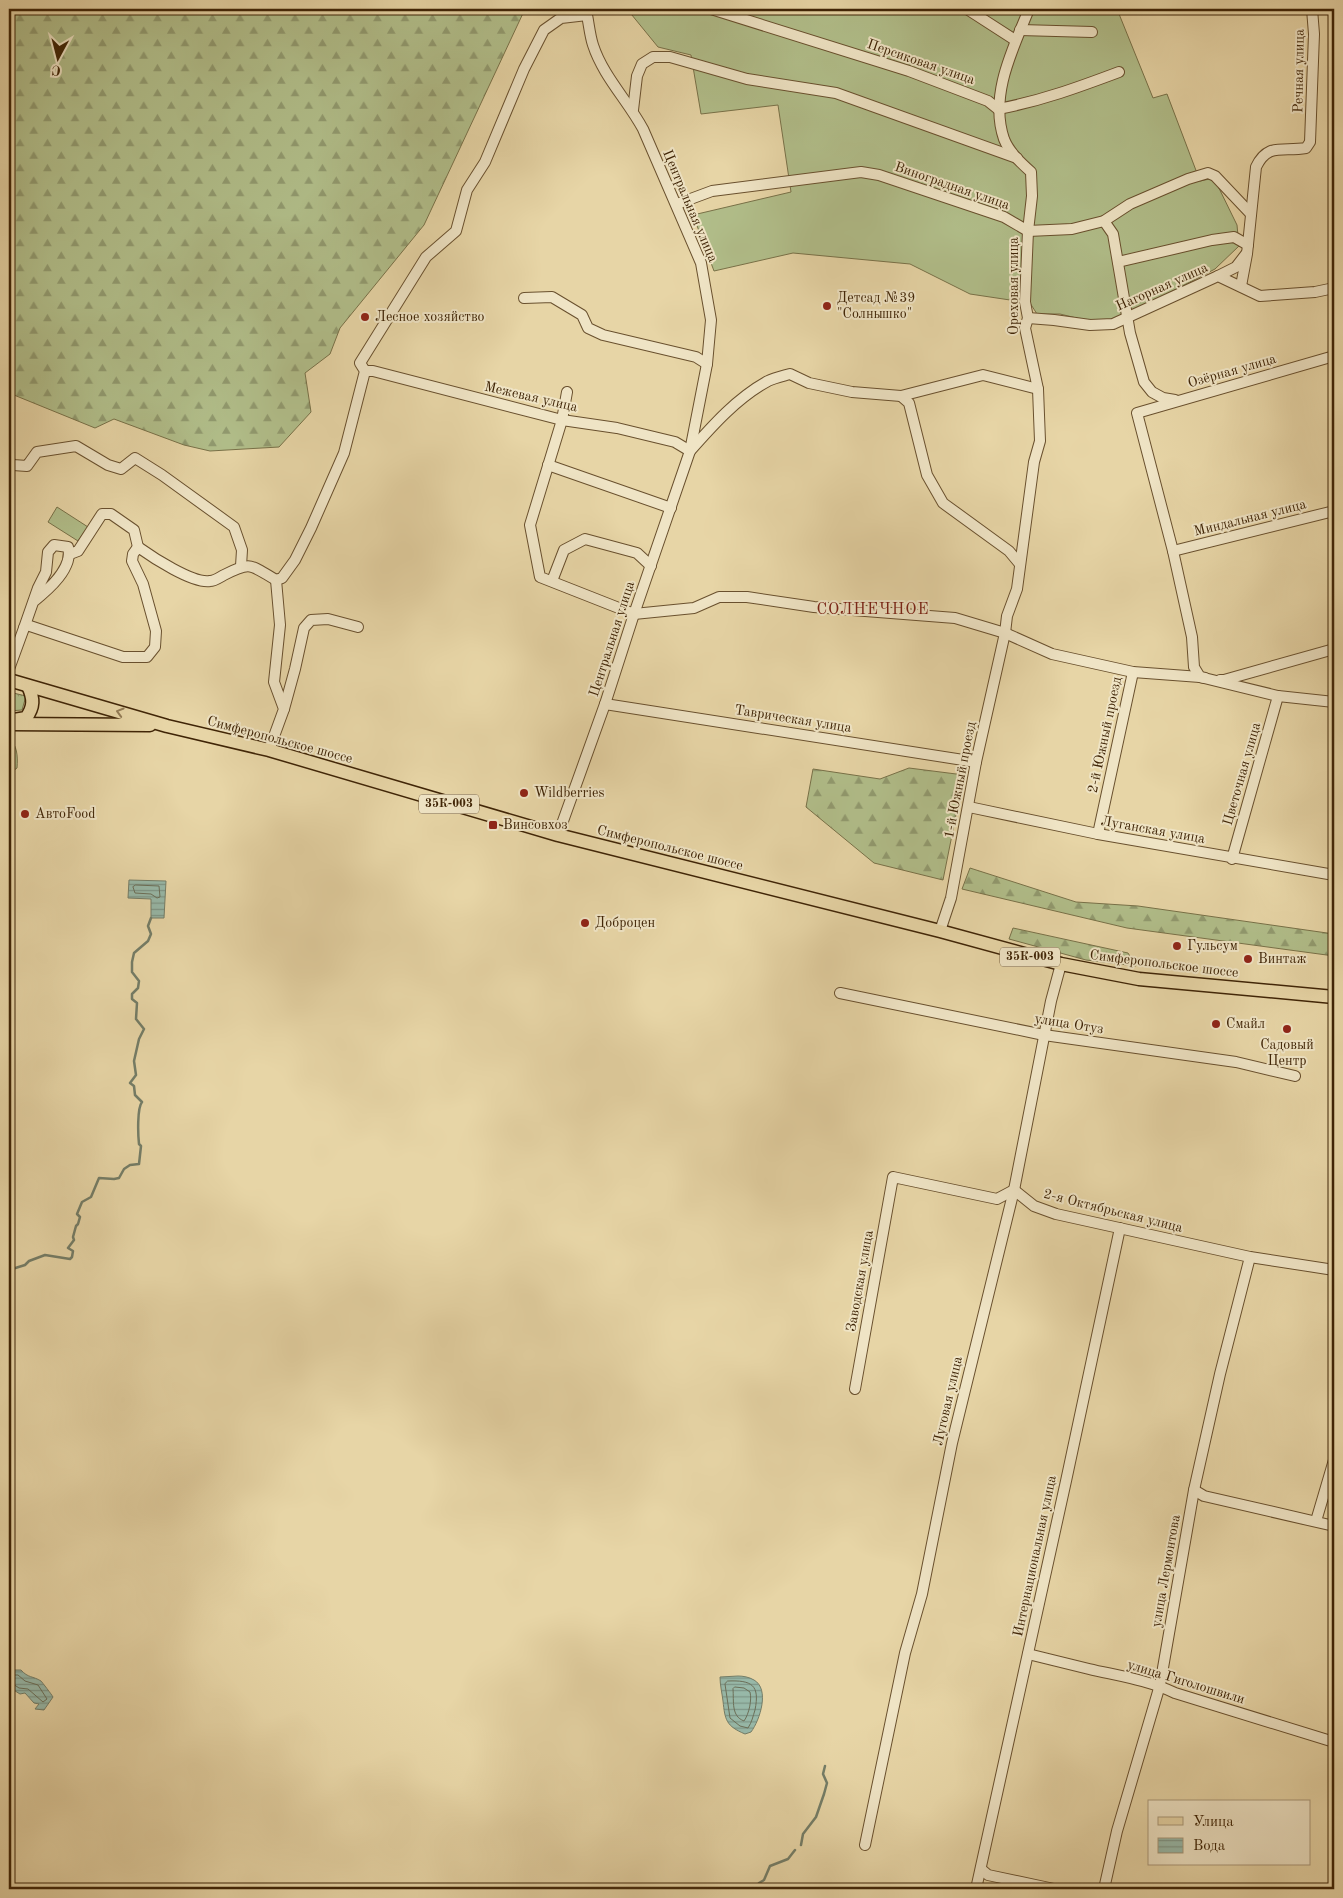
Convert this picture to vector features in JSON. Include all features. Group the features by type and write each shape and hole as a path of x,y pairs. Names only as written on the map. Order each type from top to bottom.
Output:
{"main road":[{"name":"Симферопольское шоссе","path":"9,680 167,726 269,750 558,835 940,931 1061,964 1139,979 1334,997"},
{"path":"9,724 11,720 26,718 31,711 34,703 28,686"},
{"name":"35К-003","path":"9,724 167,726"}],"street":[{"name":"Персиковая улица","path":"711,9 909,71 988,101 998,109"},
{"path":"967,9 1016,40"},
{"name":"Ореховая улица","path":"1005,634 1007,616 1017,589 1034,462 1040,441 1038,389 1025,328 1028,318 1025,302 1028,231 1032,196 1031,172 1017,158 1004,140 998,109 1006,65 1029,9"},
{"name":"Речная улица","path":"1251,214 1256,167 1261,156 1270,150 1306,148 1310,142 1312,134 1314,34 1312,9"},
{"path":"70,554 78,550 102,514 111,514 134,530 138,547 158,562 202,581 212,582 241,566 251,566 276,580 282,578 295,560 311,528 344,453 365,372 360,362 426,257 456,230 468,190 485,162 524,70 544,30 560,18 588,12"},
{"name":"Центральная улица","path":"558,835 606,704 634,614 690,451 707,364 711,320 701,263 677,204 633,110 605,71 594,46 588,12"},
{"path":"1020,30 1092,32"},
{"path":"633,110 637,76 642,64 653,57 670,57 747,79 836,93 1017,158"},
{"path":"998,109 1031,103 1119,72"},
{"name":"Виноградная улица","path":"677,204 712,191 861,172 879,175 1004,217 1028,231"},
{"path":"1028,231 1072,229 1104,221 1130,204 1188,179 1208,173 1215,176 1251,214 1240,286"},
{"path":"1104,221 1113,234 1127,318 1144,382 1152,392 1163,398 1179,400"},
{"path":"1118,262 1212,240 1234,237 1247,249"},
{"path":"1218,276 1236,266 1247,249"},
{"name":"Нагорная улица","path":"1028,318 1090,326 1113,324 1218,276 1260,296 1315,292 1334,288"},
{"path":"524,298 552,298 582,315 588,328 603,335 696,357 707,364"},
{"name":"Озёрная улица","path":"1173,551 1137,413 1334,356"},
{"name":"Межевая улица","path":"365,372 374,371 562,420 617,428 675,442 690,451"},
{"name":"Центральная улица","path":"690,451 717,421 744,397 769,380 790,374 808,383 852,392 901,396 983,375 1038,389"},
{"path":"567,392 562,420 530,525 540,576 634,614 694,608 720,597 747,597 814,607 955,618 1005,634 1052,654 1133,672 1224,680 1334,649"},
{"path":"901,396 909,403 927,475 944,503 1009,551 1019,563"},
{"path":"9,460 13,465 27,466 37,452 76,446 120,469 135,458 234,527 242,550 241,566"},
{"path":"548,465 671,508"},
{"name":"Миндальная улица","path":"1173,551 1334,511"},
{"path":"552,580 564,550 585,539 637,554 651,566"},
{"path":"9,669 33,602 46,572 48,552 54,545 68,547 70,554 64,571 33,602"},
{"path":"24,628 28,624 123,657 147,657 155,648 156,631 143,584 132,561 133,554 138,547"},
{"path":"1173,551 1192,637 1194,667 1200,677 1278,696 1334,702"},
{"path":"276,580 280,625 274,682 284,709"},
{"path":"269,750 284,709 304,628 311,620 328,619 358,627"},
{"name":"1-й Южный проезд","path":"940,931 951,898 976,762 1005,634"},
{"name":"2-й Южный проезд","path":"1098,834 1133,672"},
{"name":"Цветочная улица","path":"1232,858 1278,696"},
{"name":"Таврическая улица","path":"606,704 976,762"},
{"name":"Луганская улица","path":"969,807 1098,834 1334,875"},
{"name":"Луговая улица","path":"865,1846 905,1653 922,1594 952,1443 1014,1190 1051,1001 1061,964"},
{"name":"улица Отуз","path":"840,993 1044,1035 1236,1062 1295,1076"},
{"name":"Заводская улица","path":"855,1389 893,1177 997,1199 1014,1190"},
{"name":"2-я Октябрьская улица","path":"1014,1190 1034,1206 1056,1214 1250,1257 1334,1270"},
{"name":"Интернациональная улица","path":"976,1889 1120,1228"},
{"name":"улица Лермонтова","path":"1104,1889 1117,1831 1160,1685 1194,1490 1220,1374 1250,1257"},
{"path":"1316,1521 1334,1460"},
{"path":"1194,1490 1204,1496 1334,1526"},
{"name":"улица Гиголошвили","path":"1028,1654 1088,1669 1136,1678 1160,1685 1176,1693 1334,1742"},
{"path":"980,1869 988,1875 1054,1889"}],"green space":[{"path":"9,9 525,9 424,225 340,328 330,354 305,373 311,412 279,447 210,451 184,445 114,419 95,428 9,393 9,282 14,269 9,264"},
{"path":"627,9 1117,9 1153,98 1167,94 1200,181 1214,178 1237,225 1239,246 1215,269 1121,318 1093,322 1060,314 1037,314 1030,303 970,294 910,264 793,253 714,271 693,215 791,192 778,105 701,114 691,55 658,47"},
{"path":"57,507 88,527 78,541 48,522"},
{"path":"9,692 26,696 22,710 9,711"},
{"path":"9,737 15,747 17,768 9,774"},
{"path":"909,768 964,775 943,880 874,863 806,807 813,769 880,779"},
{"path":"970,868 1076,902 1138,906 1334,934 1334,956 1127,928 962,889"},
{"path":"1013,928 1128,953 1136,966 1086,960 1009,939"}],"water":[{"path":"129,880 166,881 164,918 151,918 151,899 128,898"},
{"path":"9,1670 21,1670 41,1681 53,1697 44,1710 35,1709 39,1704 34,1703 25,1693 20,1694 12,1689 9,1694"},
{"path":"738,1676 754,1680 762,1690 762,1705 758,1720 751,1732 745,1734 730,1725 726,1718 721,1686 720,1677"}],"waterway":[{"path":"9,1270 25,1265 29,1261 45,1255 70,1259 73,1251 68,1248 74,1240 73,1237 80,1217 77,1214 82,1202 91,1197 99,1178 119,1178 124,1169 130,1165 139,1164 141,1146 139,1144 138,1122 142,1102 135,1095 134,1086 130,1083 136,1075 134,1061 139,1039 144,1029 136,1019 137,1003 132,999 132,994 138,988 139,981 132,972 132,962 134,953 148,941 151,934 148,926 151,918"},
{"path":"801,1845 803,1834 816,1817 824,1794 827,1783 823,1774 825,1766"},
{"path":"757,1889 759,1883 764,1880 770,1866 788,1859 795,1850"}],"place":[{"name":"Детсад №39 \"Солнышко\"","path":"827,306"},
{"name":"Лесное хозяйство","path":"365,317"},
{"name":"Wildberries","path":"524,793"},
{"name":"АвтоFood","path":"25,814"},
{"name":"Винсовхоз","path":"493,825"},
{"name":"Доброцен","path":"585,923"},
{"name":"Гульсум","path":"1177,946"},
{"name":"Винтаж","path":"1248,959"},
{"name":"Смайл","path":"1216,1024"},
{"name":"Садовый Центр","path":"1287,1029"}],"district":[{"name":"СОЛНЕЧНОЕ","path":"873,610"}]}
